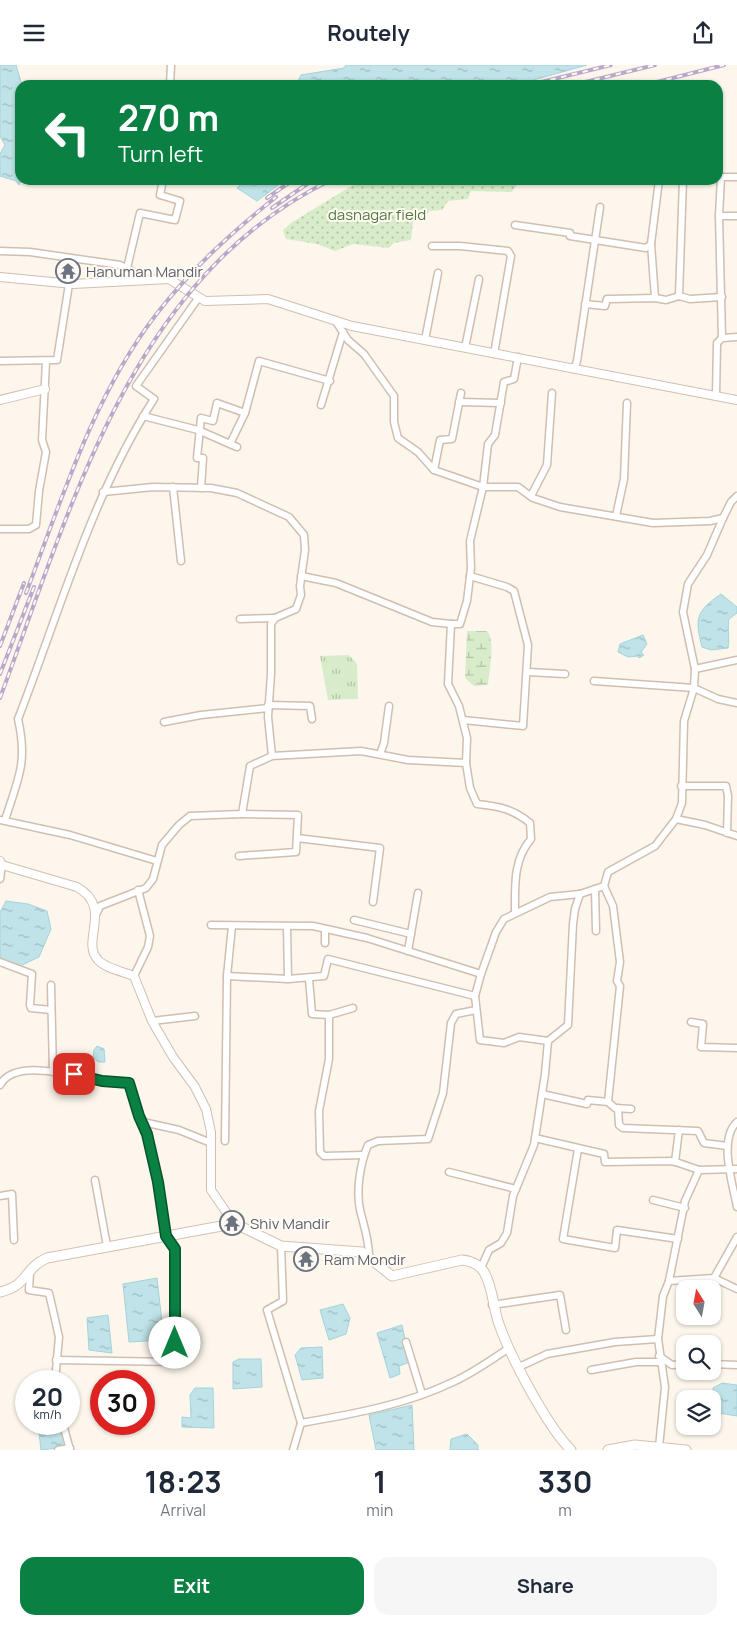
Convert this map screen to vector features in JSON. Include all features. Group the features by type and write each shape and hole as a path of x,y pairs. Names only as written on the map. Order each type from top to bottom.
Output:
{"main road":[{"path":"0,1291 22,1283 30,1271 46,1258 235,1225 282,1246 354,1251 369,1256 392,1276 462,1260 476,1263 489,1283 492,1305 509,1348 550,1422 571,1450"},
{"path":"608,1450 635,1445 686,1450"}],"street":[{"path":"170,80 171,65"},
{"path":"723,177 737,177"},
{"path":"127,268 140,213 175,220 180,201 160,195 162,185"},
{"path":"655,298 650,245 658,185"},
{"path":"679,296 683,185"},
{"path":"719,185 722,338"},
{"path":"574,369 577,361 600,207"},
{"path":"720,216 737,216"},
{"path":"515,225 570,233 570,237 596,241 646,248 650,245"},
{"path":"432,246 508,251 511,256 494,354"},
{"path":"0,251 30,252 120,265 151,281"},
{"path":"426,340 438,273"},
{"path":"0,277 69,284 168,279 205,301 268,299 335,321 494,354 737,399"},
{"path":"465,348 479,279"},
{"path":"0,361 57,361 69,284"},
{"path":"585,304 605,306 607,299 655,298 666,300 679,296 690,299 722,297"},
{"path":"157,861 70,835 2,820 23,763 24,745 18,719 88,527 103,492 154,399 136,386 199,297"},
{"path":"335,321 343,333 364,354 394,396 395,428 398,438 418,452 434,470 483,487 518,487 531,496 560,507 616,515 653,523 710,521 723,518"},
{"path":"321,405 330,381 343,333"},
{"path":"716,396 717,343 722,338 737,337"},
{"path":"301,576 336,583 432,621 460,624 467,601 470,576 470,541 483,487 488,444 495,435 504,383 514,379 518,357"},
{"path":"143,416 198,431 233,445 245,413 259,361 330,381"},
{"path":"0,529 29,529 36,525 38,498 46,452 42,440 46,362"},
{"path":"0,399 45,389"},
{"path":"434,470 440,440 452,439 461,393"},
{"path":"531,496 547,465 552,393"},
{"path":"459,401 501,403"},
{"path":"201,488 203,458 197,458 198,431 201,418 214,421 217,403 245,413"},
{"path":"616,515 624,479 627,403"},
{"path":"103,492 173,487 201,488 237,493 290,517 304,535 305,550 301,576 301,595 296,609 275,618 240,619"},
{"path":"173,487 181,561"},
{"path":"608,1102 620,986 617,981 620,962 613,906 604,886 608,873 655,846 676,819 682,803 684,721 694,688 695,669 683,612 688,584 707,555 730,502 737,496"},
{"path":"463,720 523,726 528,672 528,645 514,591 507,587 470,576"},
{"path":"272,756 268,707 271,673 271,624 275,618"},
{"path":"450,624 448,684 459,706 467,738 466,763 470,788 477,804 500,806 518,814 530,823 531,839 525,846 517,866 515,913"},
{"path":"695,669 737,660"},
{"path":"528,672 565,674"},
{"path":"594,681 694,688 718,699 737,703"},
{"path":"164,722 200,715 268,707 310,706 312,719"},
{"path":"380,754 384,743 389,706"},
{"path":"242,815 250,766 272,756 361,751 408,760 466,763"},
{"path":"681,786 726,786 728,797 726,833"},
{"path":"95,917 100,907 146,888 152,879 157,861 168,836 190,816 298,815 296,852 239,856"},
{"path":"676,819 737,836"},
{"path":"297,838 379,847 373,902"},
{"path":"0,879 1,863 77,887 88,893 93,903 95,917 92,950 99,961 134,976 152,1021 173,1057 195,1087 206,1109 211,1132 211,1190 235,1225"},
{"path":"548,1041 519,1037 504,1043 480,1040 476,996 481,974 496,933 504,919 550,897 580,894 604,886"},
{"path":"595,889 596,931"},
{"path":"134,976 148,947 150,936 138,890"},
{"path":"408,951 418,893"},
{"path":"481,1268 489,1250 501,1243 506,1233 516,1189 535,1138 548,1041 568,1025 573,924 580,894"},
{"path":"354,920 410,934"},
{"path":"211,925 313,926 367,938 481,974"},
{"path":"225,1141 227,976 232,926"},
{"path":"287,927 288,979"},
{"path":"325,929 325,943"},
{"path":"227,976 309,979 324,976 328,959 476,996"},
{"path":"0,962 32,974 31,1008 51,1009"},
{"path":"309,979 312,1014 329,1015 353,1008"},
{"path":"51,985 53,1071"},
{"path":"369,1256 369,1242 360,1210 358,1189 364,1155 368,1145 378,1141 428,1139 443,1093 451,1023 456,1014 476,1010"},
{"path":"329,1015 329,1059 319,1111 320,1152 324,1156 364,1155"},
{"path":"152,1021 195,1016"},
{"path":"690,1022 703,1024 701,1047 737,1048"},
{"path":"0,1085 3,1079 11,1073 53,1071 129,1083 139,1116 144,1122 158,1182 166,1236 175,1249 175,1362 56,1359"},
{"path":"542,1094 587,1104 588,1100 608,1102 618,1108 631,1109"},
{"path":"618,1108 619,1125 622,1128 698,1131 704,1143 727,1146"},
{"path":"144,1122 179,1130 211,1143"},
{"path":"737,1122 733,1126 727,1146 734,1169 737,1207"},
{"path":"675,1162 679,1130"},
{"path":"535,1138 604,1154 605,1162 675,1162 699,1171 734,1169"},
{"path":"578,1149 563,1239 615,1248 617,1230 678,1239"},
{"path":"449,1171 516,1189"},
{"path":"659,1447 665,1387 658,1339 663,1296 669,1281 685,1201 699,1171"},
{"path":"94,1180 108,1246"},
{"path":"0,1195 12,1194 14,1240"},
{"path":"653,1199 685,1208"},
{"path":"714,1278 737,1237"},
{"path":"282,1246 283,1301 267,1310 301,1423 293,1450"},
{"path":"30,1271 28,1290 49,1293 53,1307 58,1337 56,1370"},
{"path":"669,1281 714,1278 737,1289"},
{"path":"492,1305 560,1295 566,1330"},
{"path":"519,1367 547,1354 616,1342 658,1339"},
{"path":"406,1342 422,1395"},
{"path":"301,1423 374,1411 422,1395 454,1382 509,1348"},
{"path":"591,1370 660,1359 672,1365 676,1365"},
{"path":"721,1364 737,1365"},
{"path":"58,1450 70,1449 66,1435"}],"green space":[{"name":"dasnagar field","path":"353,185 517,185 512,192 471,191 468,199 448,201 442,210 429,211 422,220 413,222 411,240 394,243 389,248 353,244 335,251 317,244 286,239 283,230 291,223"},
{"path":"467,631 487,631 490,635 492,648 488,685 474,686 465,678"},
{"path":"349,655 357,664 358,699 328,700 320,656"}],"water":[{"path":"0,65 16,65 20,80 15,80 15,181 0,176 0,154 5,145 0,136"},
{"path":"346,65 587,65 534,80 298,80 301,75 344,68"},
{"path":"240,185 278,185 257,201 237,188"},
{"path":"721,594 737,607 737,613 729,619 728,648 711,650 702,647 698,629 699,617 706,606"},
{"path":"643,635 647,644 641,652 644,655 639,658 638,656 628,657 618,652 620,644"},
{"path":"6,901 28,904 47,911 51,929 39,957 18,967 0,957 0,912"},
{"path":"97,1046 104,1049 105,1062 98,1062 93,1057"},
{"path":"157,1278 164,1340 129,1342 123,1284"},
{"path":"343,1304 350,1318 346,1334 329,1340 320,1310"},
{"path":"108,1315 112,1353 89,1350 87,1318"},
{"path":"402,1325 410,1362 399,1366 400,1374 390,1378 377,1333"},
{"path":"322,1347 323,1378 302,1380 295,1355 301,1348"},
{"path":"239,1359 261,1359 262,1387 233,1389 233,1362"},
{"path":"722,1383 737,1385 737,1416 721,1413 721,1390 713,1390 713,1388"},
{"path":"195,1388 213,1388 214,1428 182,1427 182,1417 191,1418 190,1395"},
{"path":"412,1405 414,1450 376,1450 369,1415"},
{"path":"467,1434 478,1445 478,1450 450,1450 451,1439"},
{"path":"39,1435 67,1435 71,1446 41,1450"}],"railway":[{"path":"550,80 611,65"},
{"path":"594,80 655,65"},
{"path":"665,80 724,65"},
{"path":"267,198 286,185"},
{"path":"272,208 306,185"},
{"path":"0,698 54,550 84,475 118,403 157,336 205,275 262,222 323,185"},
{"path":"26,593 66,485 96,414 133,347 182,283 227,238 276,197"},
{"path":"0,646 24,583"},
{"path":"0,674 34,587"}],"place":[{"name":"Hanuman Mandir","path":"68,271"},
{"name":"Shiv Mandir","path":"232,1223"},
{"name":"Ram Mondir","path":"306,1259"}],"route":[{"path":"74,1074 102,1081 129,1083 139,1116 144,1122 158,1182 166,1236 175,1249 175,1343"}]}
